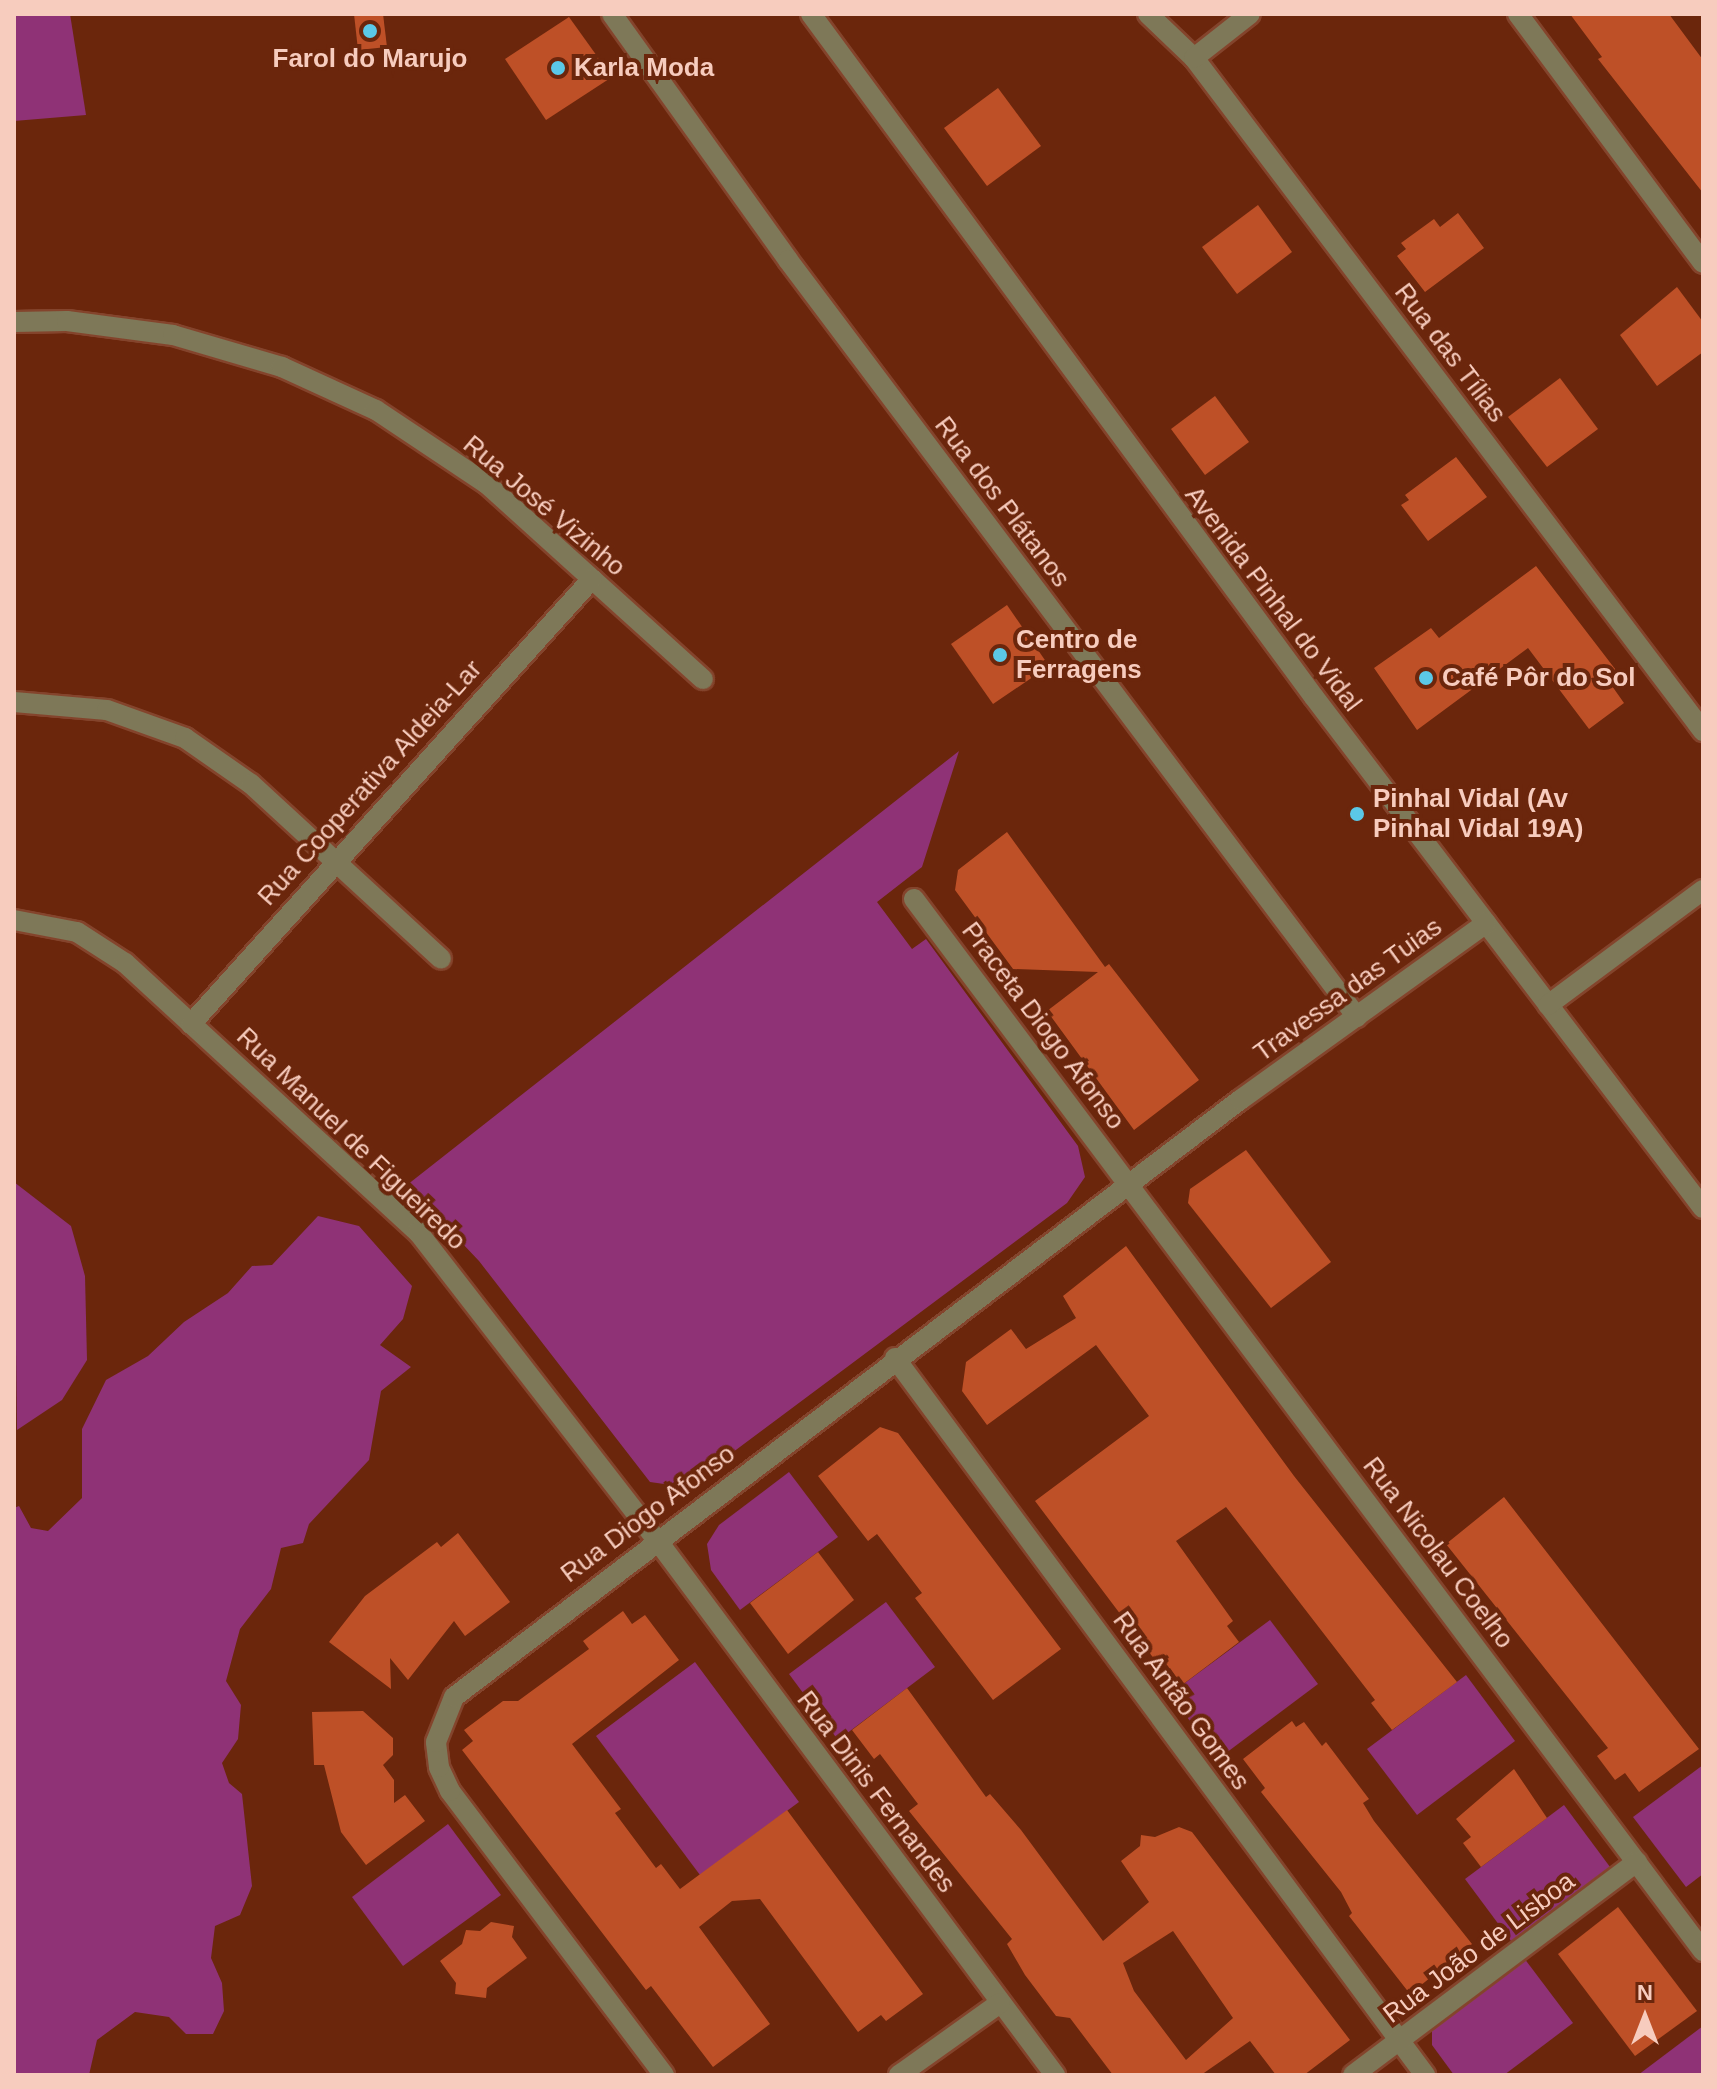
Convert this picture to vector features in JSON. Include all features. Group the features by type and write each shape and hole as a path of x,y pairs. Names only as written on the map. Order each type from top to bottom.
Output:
{"street":[{"name":"Rua dos Plátanos","path":"612,14 788,260 1357,1017"},
{"name":"Avenida Pinhal do Vidal","path":"811,14 1486,923 1703,1208"},
{"name":"Rua das Tílias","path":"1148,14 1194,58 1703,731"},
{"path":"1194,58 1250,14"},
{"path":"1518,14 1703,263"},
{"name":"Rua José Vizinho","path":"14,322 80,322 173,335 282,367 338,390 390,418 487,484 703,679"},
{"name":"Rua Cooperativa Aldeia-Lar","path":"191,1024 334,859 592,579"},
{"path":"14,702 107,710 185,738 251,784 441,959"},
{"path":"1548,1005 1703,890"},
{"name":"Praceta Diogo Afonso","path":"914,899 1131,1185"},
{"name":"Rua Manuel de Figueiredo","path":"14,920 49,923 100,945 418,1232 657,1540"},
{"name":"Travessa das Tuias","path":"1240,1100 1486,923"},
{"name":"Rua Diogo Afonso","path":"664,2075 450,1791 439,1767 436,1742 454,1697 478,1674 1240,1100"},
{"name":"Rua Nicolau Coelho","path":"1131,1185 1703,1951"},
{"name":"Rua Antão Gomes","path":"895,1358 1425,2075"},
{"name":"Rua Dinis Fernandes","path":"657,1540 1055,2075"},
{"name":"Rua João de Lisboa","path":"1353,2075 1637,1862"},
{"path":"899,2075 1000,2003"}],"shaded area":[{"path":"14,14 70,14 86,115 14,121"},
{"path":"959,751 922,867 877,902 912,949 926,939 1078,1146 1085,1177 1067,1203 693,1482 688,1477 671,1485 650,1482 479,1261 407,1185"},
{"path":"14,1182 71,1226 85,1276 87,1360 62,1400 17,1430"},
{"path":"318,1216 359,1226 412,1286 403,1319 380,1345 411,1367 381,1391 369,1460 309,1524 303,1543 281,1548 271,1589 240,1629 226,1681 241,1705 238,1739 222,1763 229,1783 242,1794 252,1886 240,1915 215,1926 211,1958 222,1983 224,2011 213,2034 186,2034 169,2017 135,2012 97,2040 89,2075 14,2075 14,1508 19,1506 31,1528 48,1531 82,1498 82,1429 106,1380 148,1356 184,1322 228,1293 252,1266 272,1265"},
{"path":"789,1472 838,1537 740,1610 711,1570 707,1544 719,1525"},
{"path":"886,1602 935,1667 838,1740 789,1674"},
{"path":"1270,1620 1318,1684 1218,1759 1170,1694"},
{"path":"695,1662 799,1802 700,1875 596,1736"},
{"path":"1466,1675 1515,1741 1417,1815 1367,1749"},
{"path":"1703,1765 1703,1874 1686,1887 1633,1817"},
{"path":"1564,1805 1613,1871 1514,1945 1465,1879"},
{"path":"448,1824 501,1895 403,1966 352,1897"},
{"path":"1524,1958 1573,2023 1504,2075 1454,2075 1432,2045 1432,2028"},
{"path":"1703,2026 1703,2075 1638,2075"}],"building":[{"name":"Farol do Marujo","path":"354,14 383,14 387,47 358,50"},
{"path":"1570,14 1669,14 1703,60 1703,193 1598,59 1602,57"},
{"name":"Karla Moda","path":"569,17 612,77 546,120 505,59"},
{"path":"998,88 1041,146 987,186 944,128"},
{"path":"1258,205 1292,252 1237,294 1202,247"},
{"path":"1458,213 1484,248 1425,292 1397,256 1406,249 1401,243 1434,219 1440,227"},
{"path":"1677,287 1703,322 1703,352 1657,386 1620,335"},
{"path":"1560,378 1598,429 1547,467 1508,417"},
{"path":"1215,396 1249,442 1205,475 1171,429"},
{"path":"1456,457 1487,497 1428,541 1401,505 1409,500 1405,495"},
{"path":"1536,566 1622,678 1612,686 1624,703 1589,729 1528,648 1417,730 1374,668 1431,628 1439,638"},
{"name":"Centro de Ferragens","path":"1007,605 1049,666 993,704 951,644"},
{"path":"1007,832 1105,967 1109,964 1199,1080 1134,1130 1047,1011 1098,972 1013,969 955,890 958,870"},
{"path":"1246,1150 1331,1262 1271,1308 1188,1203 1190,1189"},
{"path":"1126,1246 1294,1476 1457,1682 1392,1730 1371,1703 1375,1700 1226,1507 1176,1541 1233,1621 1227,1626 1239,1642 1182,1685 1170,1668 1164,1672 1035,1501 1149,1416 1096,1345 987,1425 962,1391 966,1362 1011,1329 1026,1349 1076,1318 1063,1296"},
{"path":"880,1427 898,1433 1061,1649 993,1700 915,1598 922,1593 877,1534 868,1541 818,1476"},
{"path":"1504,1497 1699,1749 1639,1792 1625,1773 1615,1780 1597,1756 1608,1748 1446,1544"},
{"path":"458,1533 510,1602 465,1636 454,1621 408,1680 390,1658 391,1689 329,1642 365,1596 437,1542 441,1547"},
{"path":"818,1552 854,1600 788,1654 750,1603"},
{"path":"623,1611 632,1624 645,1615 679,1660 572,1744 621,1809 615,1813 656,1868 661,1864 680,1889 787,1810 923,1994 886,2021 881,2015 858,2032 760,1899 732,1901 699,1927 770,2024 713,2067 651,1986 646,1990 462,1750 473,1741 464,1730 503,1701 518,1701 589,1649 583,1641"},
{"path":"907,1688 986,1797 990,1794 1021,1830 1103,1941 1149,1902 1121,1861 1140,1846 1141,1835 1155,1837 1179,1827 1192,1832 1350,2040 1304,2075 1276,2075 1250,2041 1201,2075 1113,2075 1070,2018 1056,2016 1025,1975 1007,1944 1012,1939 909,1811 918,1804 880,1754 874,1759 852,1730","holes":["1173,1931 1233,2018 1186,2060 1134,1991 1123,1963"]},
{"path":"363,1711 393,1738 393,1755 383,1765 394,1780 394,1803 405,1795 425,1821 366,1865 341,1832 324,1765 314,1765 312,1712"},
{"path":"1292,1721 1296,1727 1304,1722 1322,1746 1326,1742 1369,1799 1363,1803 1374,1821 1472,1944 1410,1994 1349,1916 1352,1913 1341,1892 1261,1792 1265,1788 1243,1759"},
{"path":"1514,1769 1547,1818 1481,1867 1463,1843 1471,1837 1456,1819"},
{"path":"1618,1907 1697,2011 1635,2056 1558,1954"},
{"path":"491,1922 514,1926 512,1937 527,1958 487,1988 486,1998 455,1994 456,1983 440,1961 462,1944 466,1930 480,1931"}],"place":[{"name":"Farol do Marujo","path":"370,31"},
{"name":"Karla Moda","path":"558,68"},
{"name":"Centro de Ferragens","path":"1000,655"},
{"name":"Café Pôr do Sol","path":"1426,678"},
{"name":"Pinhal Vidal (Av Pinhal Vidal 19A)","path":"1357,814"}]}
